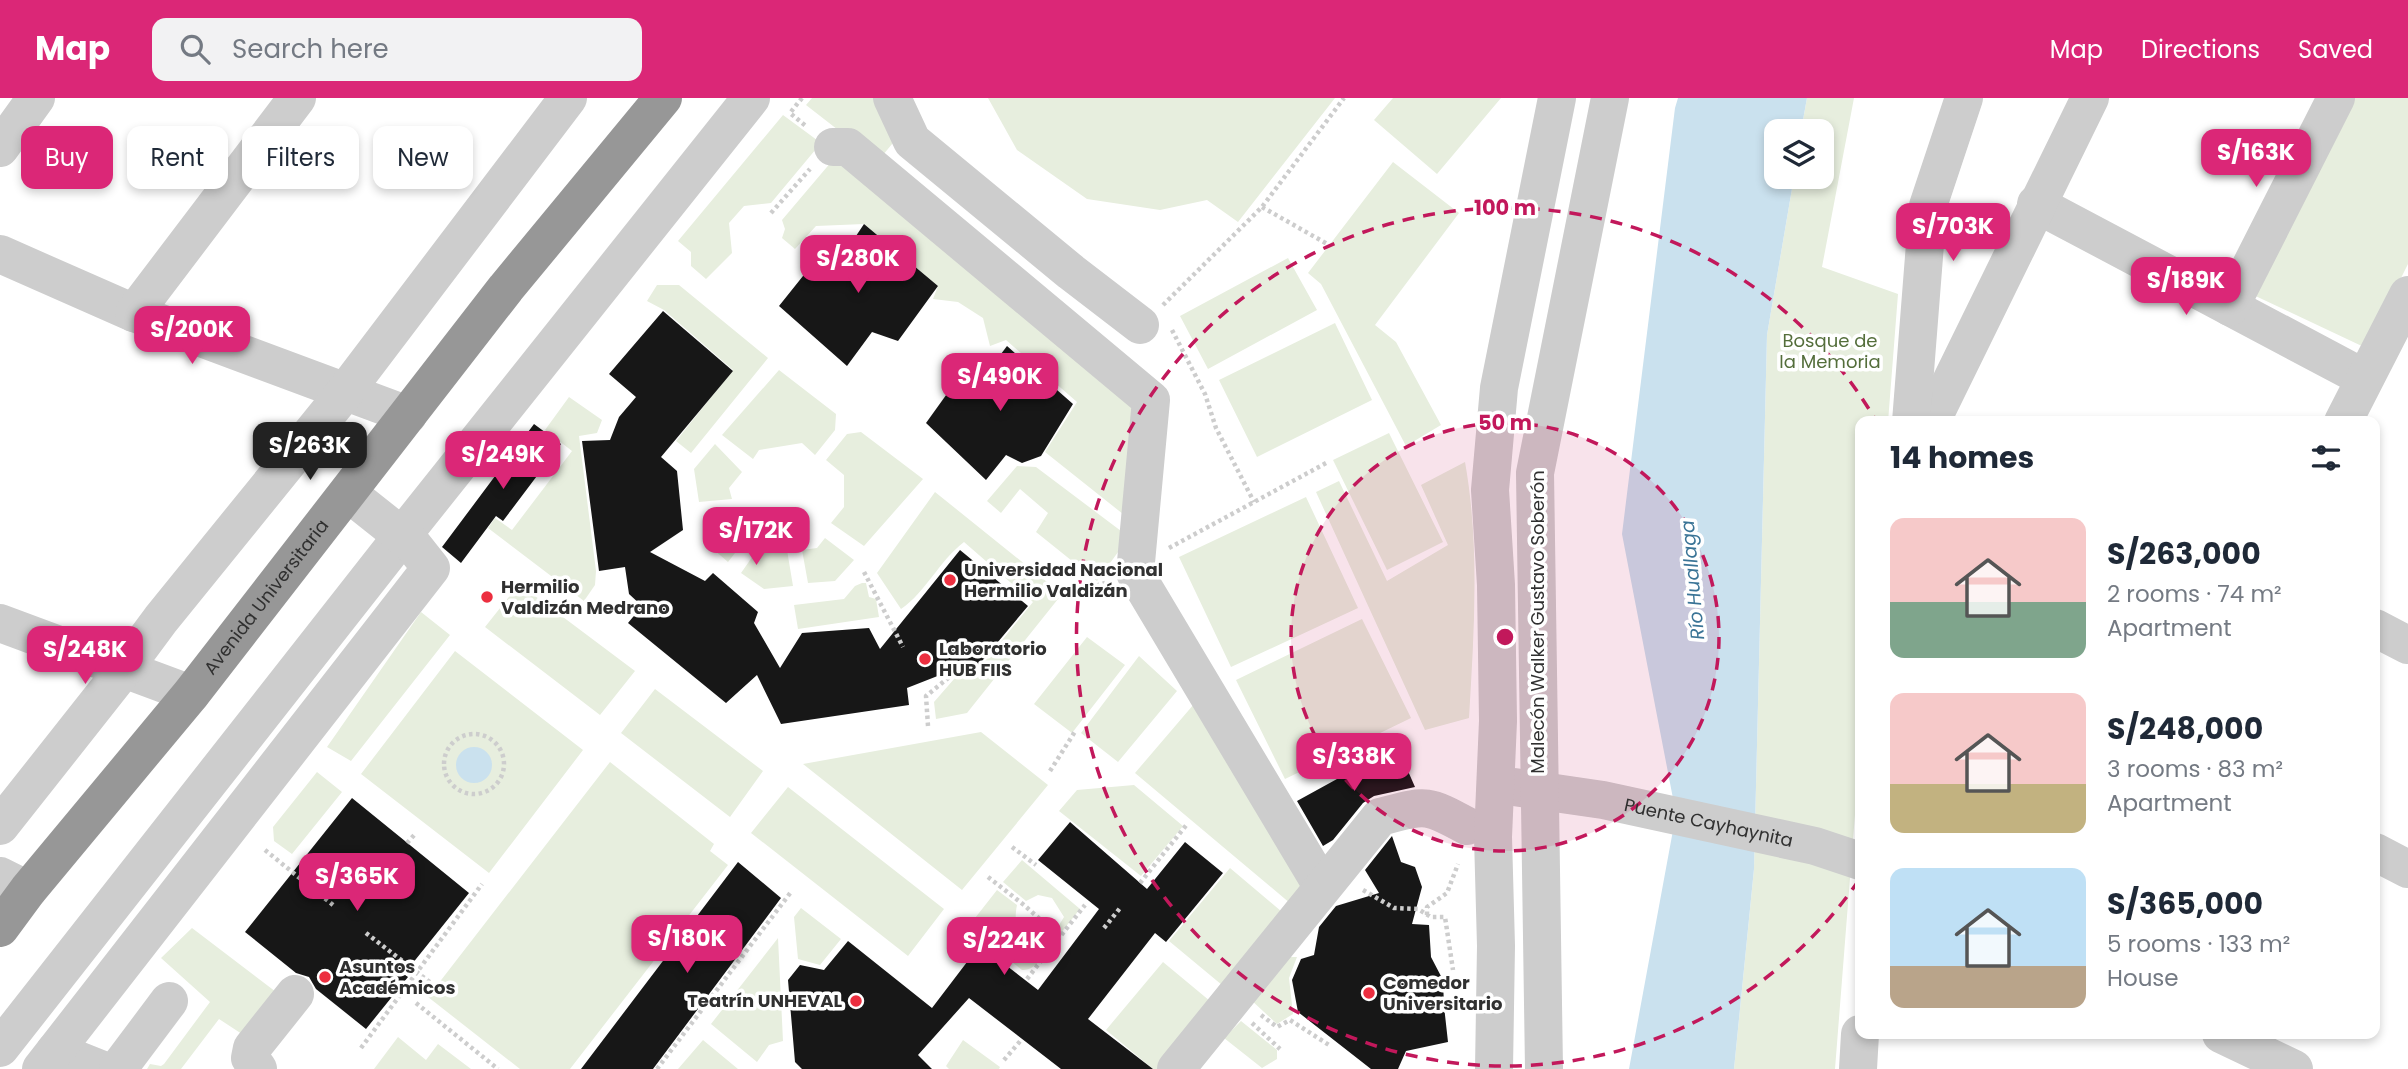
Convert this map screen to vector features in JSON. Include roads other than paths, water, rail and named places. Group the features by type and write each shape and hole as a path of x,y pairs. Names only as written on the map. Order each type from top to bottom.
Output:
{"highway":[{"name":"Avenida Universitaria","path":"0,929 14,883 191,694 654,101"}],"street":[{"path":"0,148 36,98"},
{"path":"0,825 161,619 345,392 568,98"},
{"path":"0,1048 402,536 751,98"},
{"path":"892,98 912,141 1071,272 1156,327"},
{"path":"1494,1069 1496,946 1493,837 1498,721 1496,585 1490,490 1499,388 1556,98"},
{"name":"Malecón Walker Gustavo Soberón","path":"1544,1069 1523,788 1535,473 1610,98"},
{"path":"1931,413 1928,206 1964,98"},
{"path":"1931,413 2090,98"},
{"path":"2230,307 2336,98"},
{"path":"134,313 292,100"},
{"path":"833,147 848,148 1151,400 1135,573 1322,886"},
{"path":"2036,204 2364,378"},
{"path":"0,254 134,313 408,415"},
{"path":"2346,416 2408,295"},
{"path":"100,1069 48,1060 431,568 412,544 348,493"},
{"path":"0,623 191,694"},
{"path":"2380,631 2408,645"},
{"name":"Puente Cayhaynita","path":"1523,788 1603,800 1815,846 1855,859"},
{"path":"1176,1069 1380,817 1422,806 1436,809 1467,826"},
{"path":"2380,855 2408,869"},
{"path":"258,1069 250,1058 252,1048 295,994"},
{"path":"118,1069 169,1001"},
{"path":"1858,1069 1860,1039"},
{"path":"2231,1039 2294,1069"}],"water":[{"name":"Río Huallaga","path":"1678,98 1807,98 1803,119 1764,119 1764,189 1792,189 1767,335 1754,869 1734,1069 1629,1069 1676,814 1622,534"},
{"path":"474,747 486,753 492,765 486,777 474,783 462,777 456,765 462,753"}],"place":[{"name":"Universidad Nacional Hermilio Valdizán","path":"950,580"},
{"name":"Hermilio Valdizán Medrano","path":"487,597"},
{"name":"Laboratorio HUB FIIS","path":"925,659"},
{"name":"Asuntos Académicos","path":"325,977"},
{"name":"Comedor Universitario","path":"1369,993"},
{"name":"Teatrín UNHEVAL","path":"856,1001"}],"park label":[{"name":"Bosque de la Memoria","path":"1830,351"}]}
